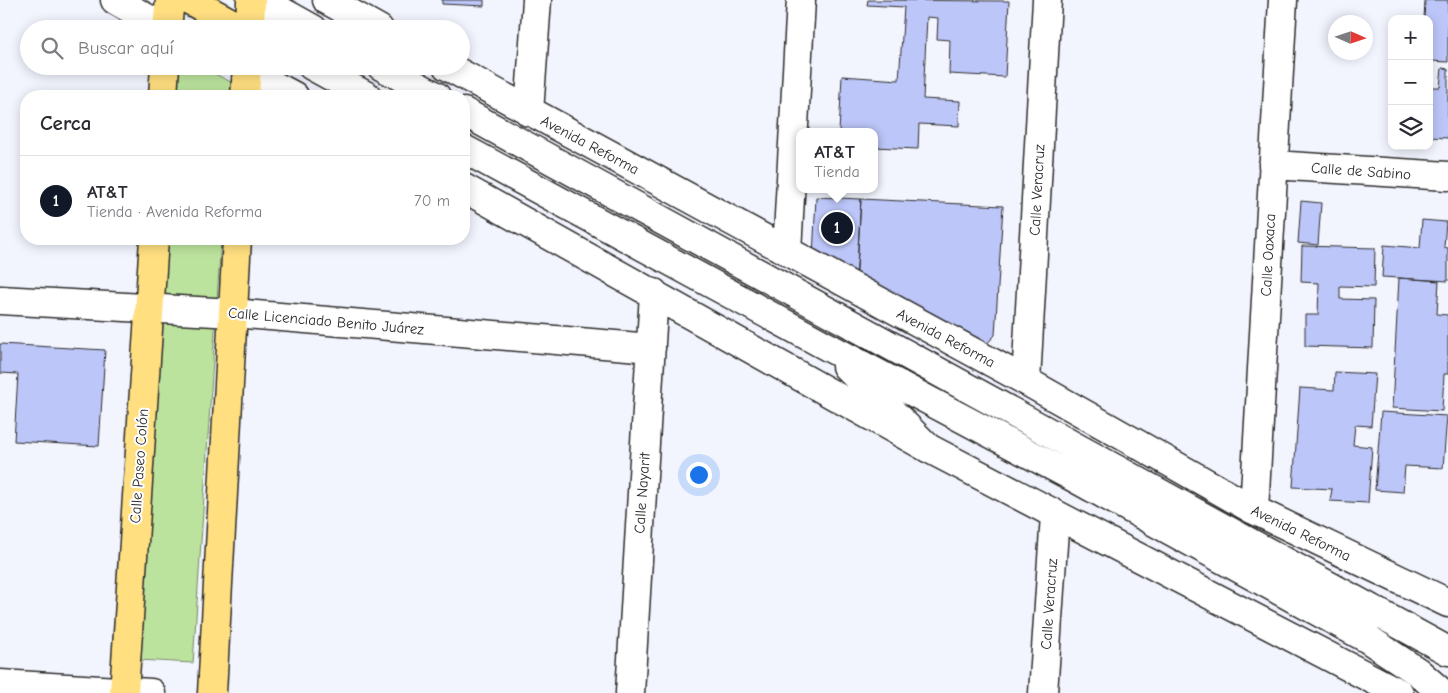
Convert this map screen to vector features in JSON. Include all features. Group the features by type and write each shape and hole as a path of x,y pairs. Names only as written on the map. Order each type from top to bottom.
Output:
{"main road":[{"path":"167,20 170,0"},
{"path":"189,0 226,20"},
{"path":"250,20 251,0"},
{"path":"163,90 164,75"},
{"name":"Calle Paseo Colón","path":"124,692 154,245"},
{"path":"212,693 238,245"}],"street":[{"path":"115,0 150,20"},
{"path":"261,0 297,20"},
{"path":"327,0 363,20"},
{"path":"530,112 537,0"},
{"path":"787,251 801,0"},
{"name":"Calle Veracruz","path":"1026,381 1047,0"},
{"name":"Calle Oaxaca","path":"1254,510 1282,0"},
{"path":"244,75 280,90"},
{"path":"328,75 356,90"},
{"path":"398,75 425,90"},
{"name":"Avenida Reforma","path":"463,75 1026,381 1254,510 1448,603"},
{"name":"Avenida Reforma","path":"470,115 1448,651"},
{"path":"470,152 828,347 1069,475 1368,639 1418,672 1442,693"},
{"name":"Calle de Sabino","path":"1273,165 1448,176"},
{"path":"470,191 928,448 1398,693"},
{"name":"Calle Nayarit","path":"630,693 654,293"},
{"name":"Calle Licenciado Benito Juárez","path":"0,300 233,313 651,348"},
{"path":"828,347 928,448"},
{"name":"Calle Veracruz","path":"1043,693 1055,515"},
{"path":"0,684 151,693"}],"green space":[{"path":"168,75 217,75 231,82 230,90 167,90"},
{"path":"160,245 221,245 193,663 139,660"}],"building":[{"path":"442,0 484,0 484,6 442,4"},
{"path":"868,0 1009,1 1005,77 949,74 950,40 937,39 938,18 927,17 923,99 960,101 959,126 919,124 918,149 878,147 878,128 839,128 842,76 899,80 904,7 867,5"},
{"path":"1425,0 1448,0 1448,62 1433,61 1433,15 1424,15"},
{"path":"1442,68 1448,69 1448,138 1433,137 1433,87 1440,87"},
{"path":"816,197 861,199 856,284 813,257"},
{"path":"861,199 1003,206 995,335 984,347 856,284"},
{"path":"1301,201 1321,203 1318,245 1298,243"},
{"path":"1422,220 1446,222 1444,247 1448,248 1448,281 1382,277 1384,245 1420,248"},
{"path":"1302,246 1375,248 1374,287 1340,286 1340,299 1374,300 1373,348 1305,346 1305,315 1318,315 1319,283 1301,282"},
{"path":"1399,278 1439,281 1437,314 1448,315 1448,374 1444,374 1442,411 1392,408"},
{"path":"0,344 105,350 99,446 14,441 18,374 0,373"},
{"path":"1335,372 1375,374 1371,426 1355,425 1353,445 1372,447 1368,503 1330,501 1332,489 1293,487 1300,388 1334,390"},
{"path":"1381,412 1447,416 1443,468 1405,466 1403,492 1375,490"}],"place":[{"name":"AT&T","path":"837,228"}]}
